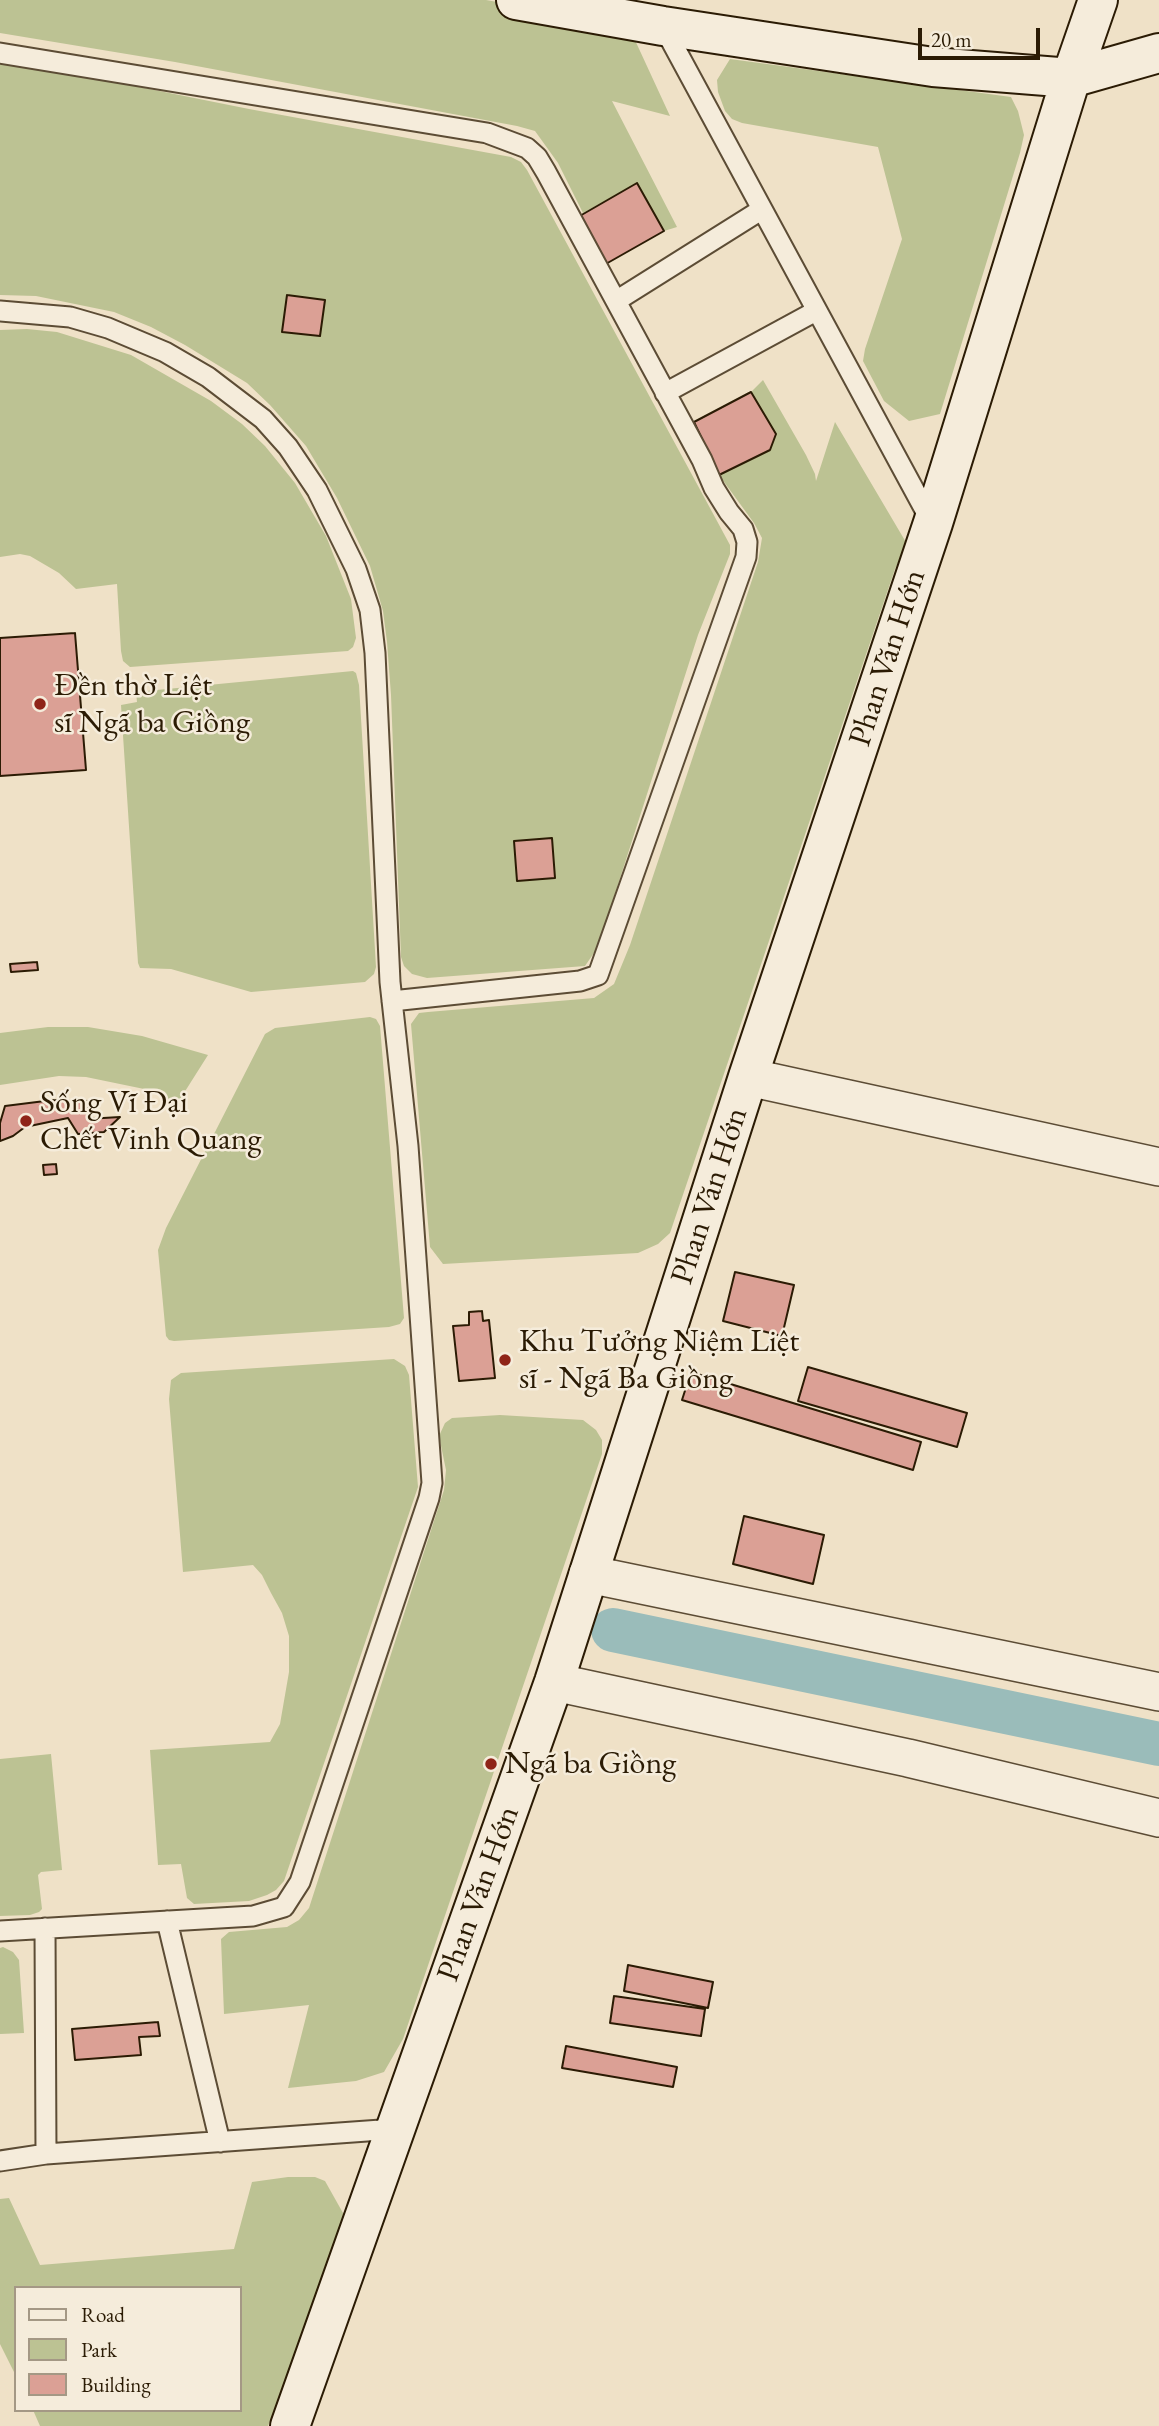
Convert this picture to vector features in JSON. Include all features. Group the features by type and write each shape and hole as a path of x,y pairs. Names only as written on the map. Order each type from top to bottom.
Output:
{"main road":[{"path":"516,0 663,26 933,67 1071,78 1159,53"},
{"name":"Phan Văn Hớn","path":"290,2426 554,1682 748,1077 933,523 1071,78 1098,0"}],"street":[{"path":"748,1077 1159,1167"},
{"path":"589,1574 1159,1692"},
{"path":"554,1682 908,1758 1159,1818"}],"lane":[{"path":"663,26 933,523"},
{"path":"0,53 487,133 527,148 547,172 702,460 714,488 743,529 747,542 746,557 598,975 580,981 391,1001"},
{"path":"616,301 761,210"},
{"path":"0,311 70,317 108,328 165,352 208,377 263,419 288,447 317,489 356,569 371,621 376,653 391,1001 408,1146 432,1483 300,1882 284,1907 253,1916 0,1931"},
{"path":"665,393 816,311"},
{"path":"167,1921 220,2141"},
{"path":"45,1928 46,2154"},
{"path":"0,2161 46,2154 395,2129"}],"green space":[{"path":"0,0 486,0 617,23 634,38 670,116 612,101 677,227 664,231 637,183 583,213 558,163 535,131 175,62 0,33"},
{"path":"0,59 249,109 511,157 521,162 527,170 730,545 730,554 698,635 598,947 585,966 427,978 412,974 404,966 401,957 387,642 383,611 370,566 337,498 306,446 247,383 185,345 114,312 36,296 0,295"},
{"path":"730,59 1011,97 1024,135 1020,153 940,414 909,421 884,401 863,361 902,239 878,147 732,119 725,111 717,80"},
{"path":"0,330 57,332 131,355 211,401 242,424 265,446 295,483 326,536 351,599 356,638 353,647 348,651 130,667 123,661 121,651 117,584 76,589 59,573 30,556 20,554 0,557"},
{"path":"763,380 806,455 816,481 835,422 907,544 895,569 670,1233 658,1244 638,1253 443,1264 430,1247 411,1024 419,1013 594,998 614,984 630,945 758,562 762,538 719,475 770,450 776,434 751,392"},
{"path":"353,671 359,685 376,967 374,974 365,982 251,992 171,969 140,968 121,705 137,702 136,692"},
{"path":"370,1017 376,1019 380,1026 404,1318 400,1324 389,1327 169,1340 166,1336 158,1250 166,1228 265,1034 275,1028"},
{"path":"48,1027 88,1027 142,1036 208,1055 177,1104 149,1090 86,1077 59,1076 0,1085 0,1033"},
{"path":"394,1359 405,1366 409,1375 418,1487 284,1881 276,1890 249,1901 194,1904 187,1898 181,1864 158,1865 150,1750 270,1742 280,1724 289,1672 289,1636 282,1613 262,1575 253,1565 183,1572 169,1399 171,1380 181,1373"},
{"path":"500,1415 583,1420 596,1430 602,1440 602,1454 403,2039 384,2072 356,2081 288,2088 309,2005 224,2014 221,1939 229,1932 287,1927 299,1920 309,1908 444,1490 446,1470 439,1436 445,1423 452,1418"},
{"path":"51,1754 62,1870 41,1872 38,1875 42,1909 39,1912 0,1916 0,1759"},
{"path":"0,1948 13,1952 19,1960 24,2033 0,2034"},
{"path":"288,2177 315,2177 325,2181 343,2213 346,2227 268,2426 40,2426 34,2412 242,2412 242,2286 14,2286 14,2372 0,2344 0,2199 9,2198 40,2265 234,2249 252,2182"}],"building":[{"path":"637,183 664,231 604,265 578,217"},
{"path":"287,295 325,300 320,336 282,332"},
{"path":"751,392 776,434 770,450 719,475 694,422"},
{"name":"Đền thờ Liệt sĩ Ngã ba Giồng","path":"75,633 86,770 0,776 0,638"},
{"path":"552,838 555,878 517,881 514,841"},
{"path":"37,962 38,970 11,972 10,964"},
{"name":"Sống Vĩ Đại Chết Vinh Quang","path":"53,1100 89,1101 87,1119 120,1117 104,1132 78,1134 68,1118 25,1127 0,1141 0,1123 5,1106"},
{"path":"56,1164 57,1174 44,1175 43,1165"},
{"path":"735,1272 794,1285 782,1336 723,1321"},
{"path":"482,1311 483,1321 489,1320 495,1378 459,1381 453,1326 469,1325 469,1312"},
{"path":"808,1367 967,1413 957,1447 798,1401"},
{"path":"691,1372 921,1442 913,1470 682,1400"},
{"path":"744,1516 824,1535 813,1584 733,1564"},
{"path":"628,1965 713,1982 708,2008 624,1991"},
{"path":"614,1996 705,2009 701,2036 610,2023"},
{"path":"158,2022 160,2036 139,2037 141,2055 75,2060 72,2029"},
{"path":"566,2046 677,2067 673,2087 562,2068"}],"waterway":[{"path":"613,1630 1159,1744"}],"place":[{"name":"Đền thờ Liệt sĩ Ngã ba Giồng","path":"40,704"},
{"name":"Sống Vĩ Đại Chết Vinh Quang","path":"26,1121"},
{"name":"Khu Tưởng Niệm Liệt sĩ - Ngã Ba Giồng","path":"505,1360"},
{"name":"Ngã ba Giồng","path":"491,1764"}]}
